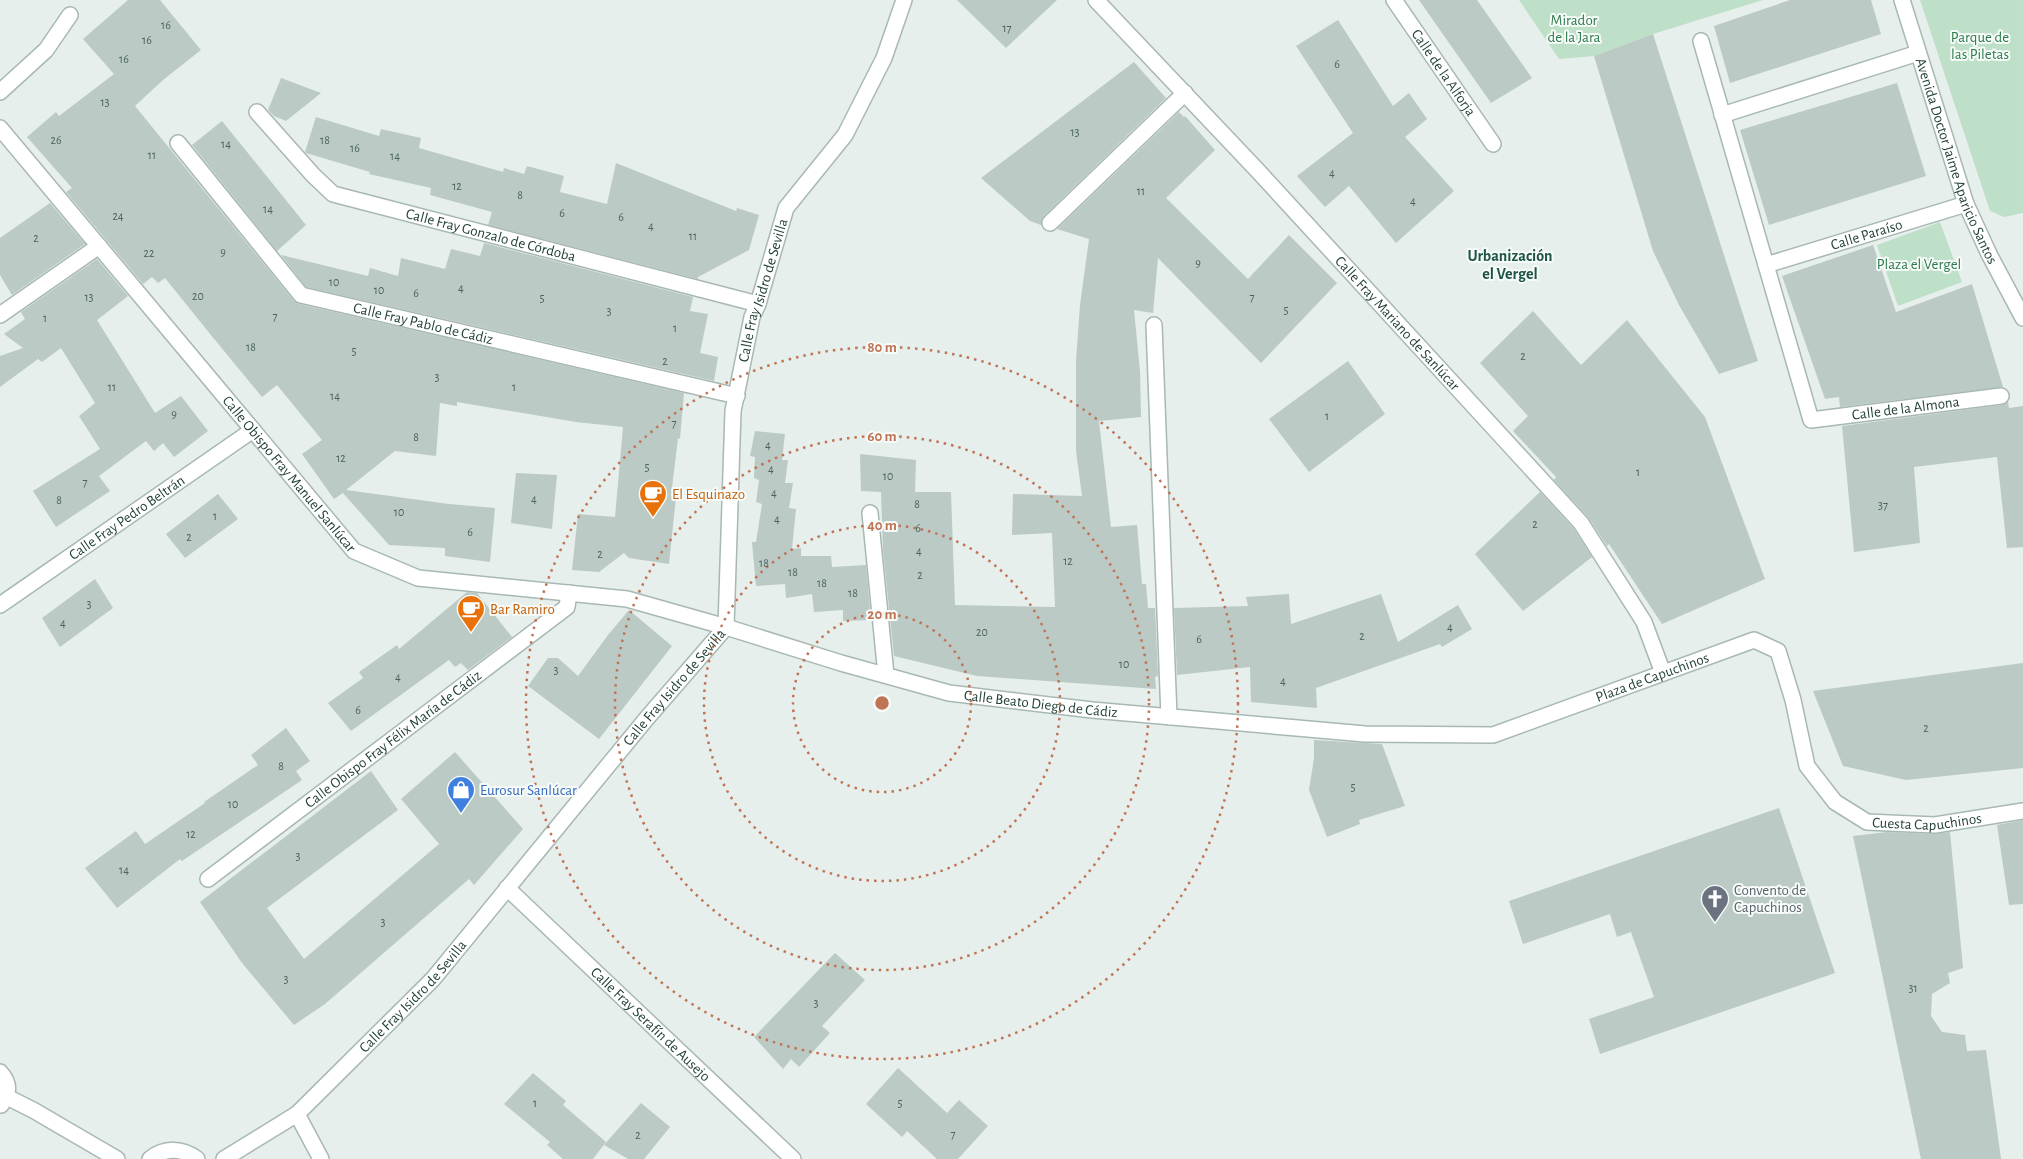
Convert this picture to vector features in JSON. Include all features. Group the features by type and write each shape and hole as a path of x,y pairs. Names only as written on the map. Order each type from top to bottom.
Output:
{"street":[{"name":"Calle Fray Isidro de Sevilla","path":"224,1159 297,1114 433,979 647,718 726,626 733,411 752,317 758,304 786,208 845,135 884,58 904,0"},
{"name":"Calle Fray Mariano de Sanlúcar","path":"1096,0 1258,171 1581,523 1644,622 1663,673"},
{"name":"Calle de la Alforja","path":"1394,0 1493,144"},
{"name":"Avenida Doctor Jaime Aparicio Santos","path":"1902,0 1966,204 1989,254 2023,318"},
{"path":"0,92 46,50 70,15"},
{"path":"1701,41 1766,265"},
{"path":"1722,115 1918,53"},
{"path":"1050,222 1185,94"},
{"name":"Calle Fray Gonzalo de Córdoba","path":"257,112 313,175 334,194 758,304"},
{"name":"Calle Obispo Fray Manuel Sanlúcar","path":"0,128 354,551 418,578 627,599 726,626"},
{"name":"Calle Fray Pablo de Cádiz","path":"178,143 301,295 737,396"},
{"name":"Calle Paraíso","path":"1766,265 1966,204"},
{"path":"0,315 99,246"},
{"name":"Calle de la Almona","path":"1766,265 1811,420 2001,396"},
{"path":"1154,325 1169,717"},
{"name":"Calle Fray Pedro Beltrán","path":"0,605 253,430"},
{"path":"870,513 886,675"},
{"name":"Calle Obispo Fray Félix María de Cádiz","path":"208,879 567,607 569,593"},
{"name":"Calle Beato Diego de Cádiz","path":"726,626 949,693 1092,710 1365,734"},
{"name":"Plaza de Capuchinos","path":"1365,734 1493,735 1754,640 1778,651 1793,700 1807,766 1835,802"},
{"name":"Cuesta Capuchinos","path":"1835,802 1867,822 1935,825 2023,811"},
{"name":"Calle Fray Serafín de Ausejo","path":"507,888 793,1159"},
{"path":"0,1072 6,1080 8,1089 3,1101 33,1110 117,1159"},
{"path":"297,1114 321,1159"},
{"path":"150,1159 167,1151 178,1150 190,1154 197,1159"}],"green space":[{"name":"Mirador de la Jara","path":"1519,0 1763,0 1653,34 1594,56 1559,59"},
{"name":"Parque de las Piletas","path":"1920,0 2023,0 2023,213 2004,217 1990,211"},
{"name":"Plaza el Vergel","path":"1940,222 1962,282 1898,306 1877,245"}],"building":[{"path":"128,0 160,0 201,50 163,80 135,106 294,301 299,304 684,393 680,439 678,438 671,496 676,497 669,564 629,558 624,553 599,572 572,570 578,514 615,517 623,427 576,422 457,402 457,406 440,403 436,456 395,451 346,490 449,504 495,508 490,562 445,556 445,548 389,545 343,493 334,499 302,454 322,440 277,385 262,397 165,278 158,283 152,277 143,284 66,192 72,188 27,137 56,112 59,116 114,74 83,39"},
{"path":"957,0 1057,0 1006,48"},
{"path":"1419,0 1477,0 1532,78 1491,103"},
{"path":"1790,0 1871,0 1881,34 1730,83 1714,26"},
{"path":"1338,20 1393,106 1409,93 1427,119 1405,137 1454,191 1396,243 1349,186 1325,207 1297,176 1353,133 1296,46"},
{"path":"1653,34 1758,361 1719,374 1679,305 1653,251 1594,56"},
{"path":"1134,62 1166,98 1044,216 1041,225 1030,221 981,178"},
{"path":"281,78 321,93 286,121 274,116 268,110"},
{"path":"1897,83 1926,176 1769,225 1740,130"},
{"path":"1179,112 1185,116 1215,150 1166,198 1248,279 1289,235 1337,283 1261,363 1158,258 1153,313 1134,310 1140,371 1141,417 1099,421 1111,527 1137,525 1142,584 1146,584 1148,608 1155,608 1158,676 1155,677 1156,689 977,676 894,656 883,550 881,492 861,491 860,454 916,460 915,492 951,492 955,605 1055,607 1052,533 1012,535 1013,494 1082,496 1076,451 1076,361 1080,305 1089,239 1057,229"},
{"path":"316,117 379,136 381,129 421,138 419,148 503,172 504,168 524,174 527,166 564,176 560,192 607,204 616,163 736,211 737,208 759,215 749,250 698,277 698,279 488,225 492,212 430,195 431,188 369,174 370,172 306,153"},
{"path":"222,121 306,225 277,251 192,145"},
{"path":"50,203 85,244 12,295 0,275 0,238"},
{"path":"484,243 693,297 690,311 708,314 700,353 718,357 714,381 306,287 281,255 368,276 370,268 398,276 401,258 445,269 451,249 480,256"},
{"path":"1873,245 1896,312 1972,284 2003,387 1840,407 1839,397 1825,399 1782,276"},
{"path":"97,259 128,296 97,320 155,413 181,396 208,431 174,457 163,443 154,451 146,441 99,476 110,491 56,527 33,491 100,449 79,416 95,403 61,348 42,362 38,359 0,387 0,356 23,348 4,334 25,319 21,312"},
{"path":"1533,311 1581,365 1627,320 1705,417 1765,579 1662,624 1609,544 1607,546 1588,517 1554,480 1556,477 1513,431 1528,416 1480,363"},
{"path":"1348,361 1385,414 1309,472 1269,419"},
{"path":"2008,402 2009,408 2023,406 2023,547 2007,548 1997,457 1914,467 1920,543 1854,552 1842,426 2002,405"},
{"path":"755,431 785,434 782,460 788,460 785,483 793,483 789,508 796,509 792,549 801,548 801,556 831,556 832,567 866,565 871,620 843,621 843,610 814,612 812,594 786,598 785,584 756,586 752,542 756,542 762,504 756,502 759,480 754,478 755,457 750,456"},
{"path":"516,473 557,475 552,529 511,523"},
{"path":"1540,492 1574,529 1592,557 1523,611 1475,554"},
{"path":"218,494 238,519 185,558 166,534"},
{"path":"95,579 113,608 60,647 42,618"},
{"path":"467,592 477,593 512,637 468,670 461,663 455,667 449,660 351,731 328,703 363,678 359,672 397,645 399,649"},
{"path":"1289,594 1291,624 1381,594 1398,642 1458,605 1472,629 1442,647 1440,644 1316,688 1317,708 1251,702 1250,667 1177,675 1174,608 1248,606 1246,597"},
{"path":"629,610 672,646 599,739 528,686 548,658 558,658 578,676"},
{"path":"2023,663 2023,768 1906,780 1843,766 1813,691"},
{"path":"286,728 310,761 296,771 302,780 182,861 180,859 117,908 85,868 136,831 145,844 205,803 258,765 251,755"},
{"path":"1314,740 1382,744 1405,806 1359,820 1360,824 1327,837 1309,790 1314,758"},
{"path":"455,752 523,829 474,885 469,879 325,1004 294,1025 242,963 200,902 371,771 398,810 267,908 304,959 439,844 401,799"},
{"name":"Convento de Capuchinos","path":"1779,808 1835,973 1600,1054 1589,1019 1654,997 1631,932 1617,937 1610,914 1523,944 1509,901"},
{"path":"2023,820 2023,904 2009,905 1997,825"},
{"path":"1887,832 1935,834 1950,832 1963,968 1948,973 1950,983 1932,994 1931,1016 1942,1032 1965,1035 1967,1051 1986,1050 2001,1159 1921,1159 1853,836"},
{"path":"835,953 865,980 822,1026 830,1033 799,1067 791,1059 783,1069 754,1037"},
{"path":"898,1068 947,1113 959,1100 988,1126 958,1159 937,1159 907,1131 902,1137 866,1104"},
{"path":"533,1073 566,1101 563,1105 606,1142 593,1159 563,1159 547,1145 550,1142 504,1104"},
{"path":"641,1103 670,1127 644,1159 628,1159 604,1145"}],"place":[{"name":"El Esquinazo","path":"653,518"},
{"name":"Bar Ramiro","path":"471,633"},
{"name":"Eurosur Sanlúcar","path":"461,814"},
{"name":"Convento de Capuchinos","path":"1715,923"}],"district":[{"name":"Urbanización el Vergel","path":"1510,265"}]}
